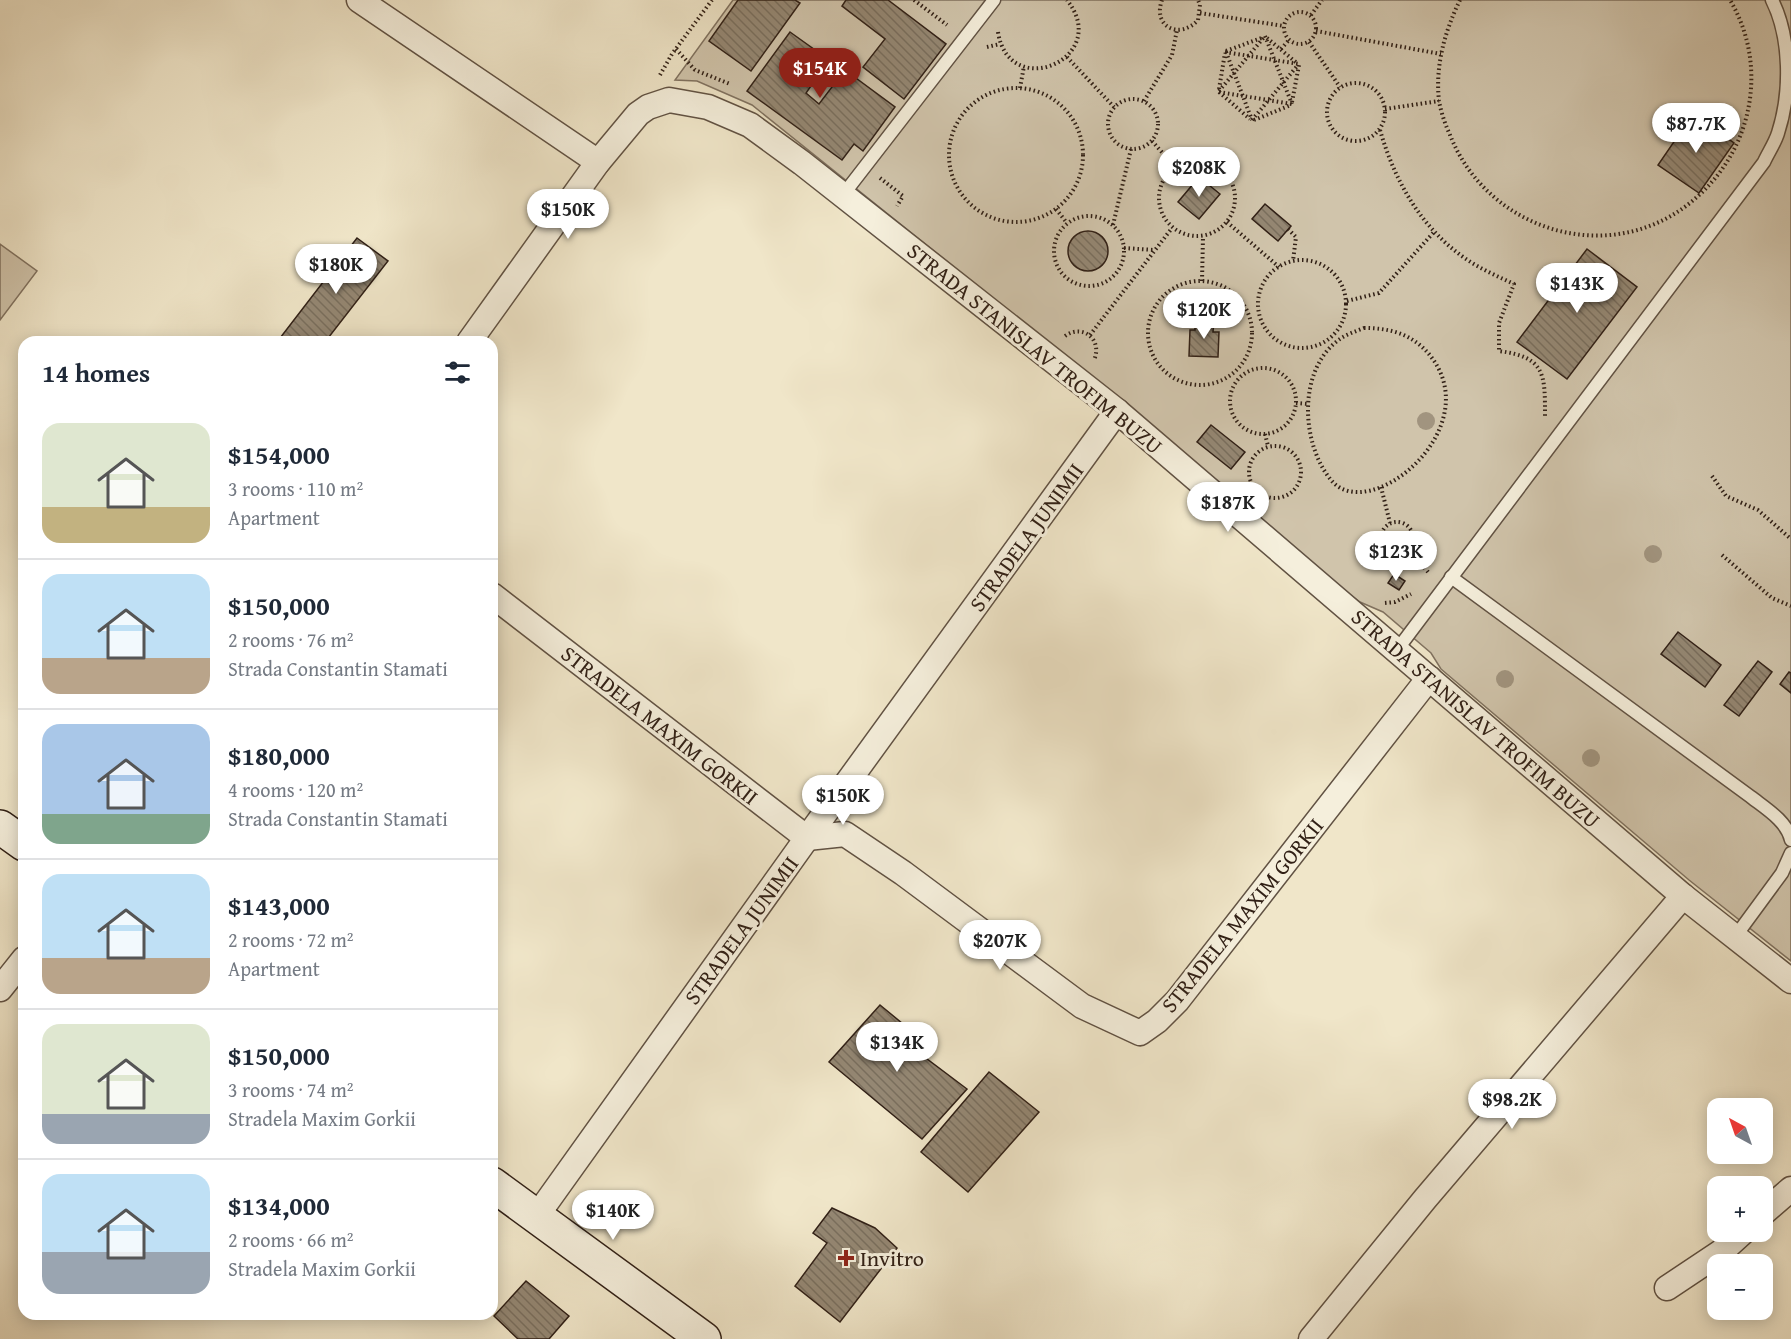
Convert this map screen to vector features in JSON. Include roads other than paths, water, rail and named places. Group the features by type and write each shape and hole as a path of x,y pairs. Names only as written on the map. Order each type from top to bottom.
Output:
{"main road":[{"path":"0,827 18,840"},
{"path":"498,1188 704,1339"}],"street":[{"path":"359,0 598,162 473,336"},
{"name":"STRADA STANISLAV TROFIM BUZU","path":"598,162 638,114 648,107 669,100 708,107 750,125 843,195 1117,411 1683,896 1791,981"},
{"name":"STRADELA JUNIMII","path":"536,1217 1117,411"},
{"name":"STRADELA MAXIM GORKII","path":"498,601 807,838 845,834 903,873 1082,1006 1140,1033 1157,1021 1177,1001 1429,678"},
{"path":"1311,1339 1433,1190 1683,896"},
{"path":"0,989 18,966"},
{"path":"1773,1205 1791,1189"},
{"path":"1667,1288 1721,1252 1732,1242"}],"lane":[{"path":"843,195 994,0"},
{"path":"1397,650 1764,162 1778,133 1788,93 1787,49 1772,0"},
{"path":"1451,577 1750,797 1780,821 1791,840"},
{"path":"1735,937 1782,873 1791,853"}],"place":[{"name":"Invitro","path":"846,1258"}]}
